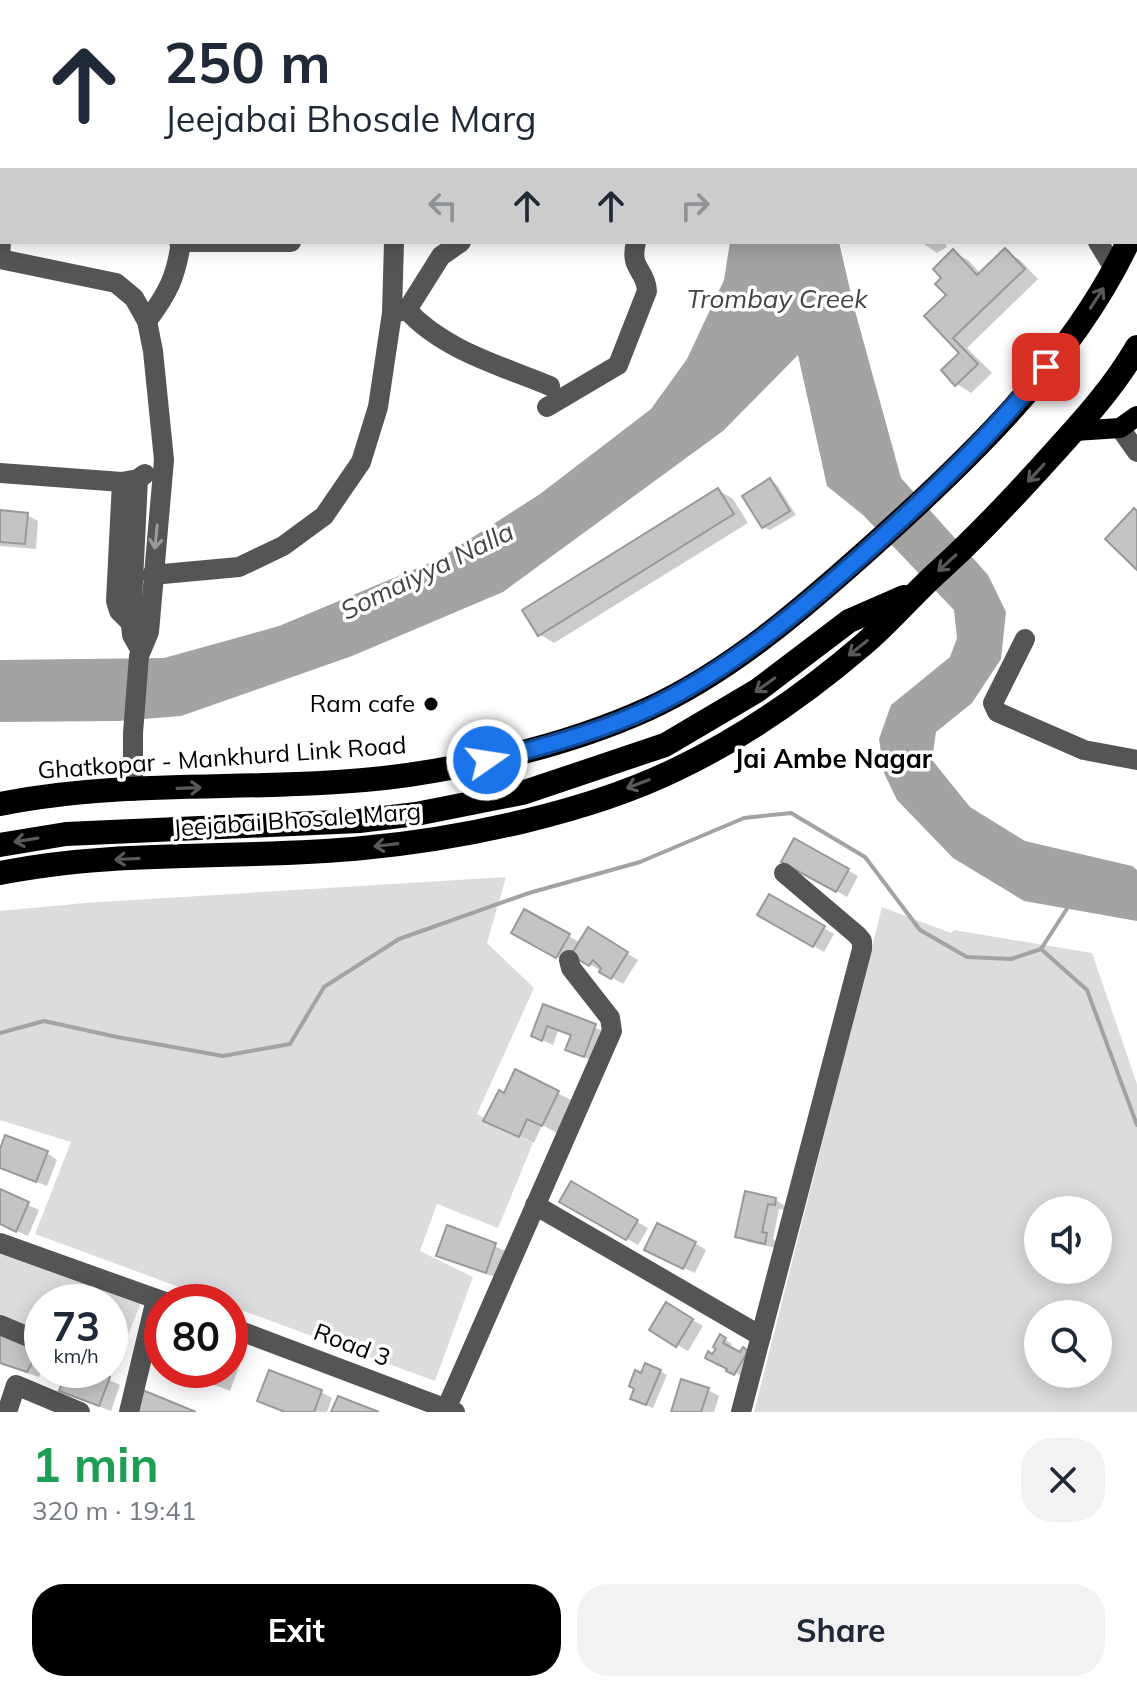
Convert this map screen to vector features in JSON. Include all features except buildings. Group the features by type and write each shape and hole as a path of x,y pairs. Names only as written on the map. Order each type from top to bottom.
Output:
{"highway":[{"path":"1115,270 1127,244"},
{"name":"Ghatkopar - Mankhurd Link Road","path":"0,804 62,795 356,781 513,754 648,709 736,657 780,625 939,487 1030,387 1076,329 1115,270"},
{"path":"0,845 66,834 359,821 416,814 522,793 665,745 758,690 849,621 914,593 980,534 1075,431 1126,366 1137,347"},
{"name":"Jeejabai Bhosale Marg","path":"0,873 68,862 362,848 475,831 576,806 676,770 761,721 866,642 914,593"}],"main road":[{"path":"1075,431 1120,428 1137,416"}],"street":[{"path":"147,321 165,297 177,272 180,244"},
{"path":"152,575 239,567 283,546 324,516 361,462 378,407 400,312 394,244"},
{"path":"400,312 441,256 458,244"},
{"path":"400,312 548,396 618,365 647,291 647,282 636,268 632,255 635,244"},
{"path":"1099,244 1115,270"},
{"path":"0,259 116,283 134,298 147,321 164,460 149,632 140,652 133,733 133,791"},
{"path":"1120,428 1137,452"},
{"path":"0,473 130,481 164,460"},
{"path":"130,481 131,623 132,635 140,652"},
{"path":"1025,639 993,703 997,712 1084,750 1137,760"},
{"path":"741,1412 862,949 862,941 857,935 784,873"},
{"path":"450,1410 535,1205 612,1031 610,1018 571,968 569,960"},
{"path":"535,1205 761,1336"},
{"path":"0,1243 144,1294"},
{"path":"0,1325 24,1335"},
{"name":"Road 3","path":"248,1334 450,1410"},
{"path":"129,1412 144,1358"},
{"path":"7,1412 16,1385 80,1412"}],"shaded area":[{"path":"506,877 487,943 534,988 477,1114 533,1143 498,1228 437,1204 420,1251 473,1277 435,1381 248,1313 248,1284 171,1284 35,1234 71,1142 0,1120 0,911"},
{"path":"882,907 951,933 954,930 1092,953 1137,1084 1137,1412 754,1412"},
{"path":"0,1251 94,1284 24,1284 24,1332 0,1322"},
{"path":"128,1296 142,1301 128,1334"}],"water":[{"path":"730,244 839,244 901,478 988,575 1006,612 1001,659 972,703 936,732 932,760 970,807 1025,841 1132,866 1137,870 1137,921 1024,901 953,858 897,800 884,773 879,739 891,705 950,657 957,638 954,610 863,515 827,486 798,355 723,431 503,592 352,656 181,716 118,721 0,722 0,660 164,658 279,626 439,559 540,494 651,409 687,359 724,280"}],"waterway":[{"path":"0,1033 44,1021 223,1056 290,1044 324,987 399,939 529,893 640,862 744,818 791,813 865,857 920,930 967,957 1011,959 1041,949 1070,904"},
{"path":"1041,949 1087,990 1137,1125"}],"place":[{"name":"Ram cafe","path":"431,704"}],"district":[{"name":"Jai Ambe Nagar","path":"833,759"}],"route":[{"path":"487,760 557,741 648,709 736,657 824,589 939,487 1046,367"}],"water label":[{"name":"Trombay Creek","path":"777,299"},
{"name":"Somaiyya Nalla","path":"427,571"}]}
